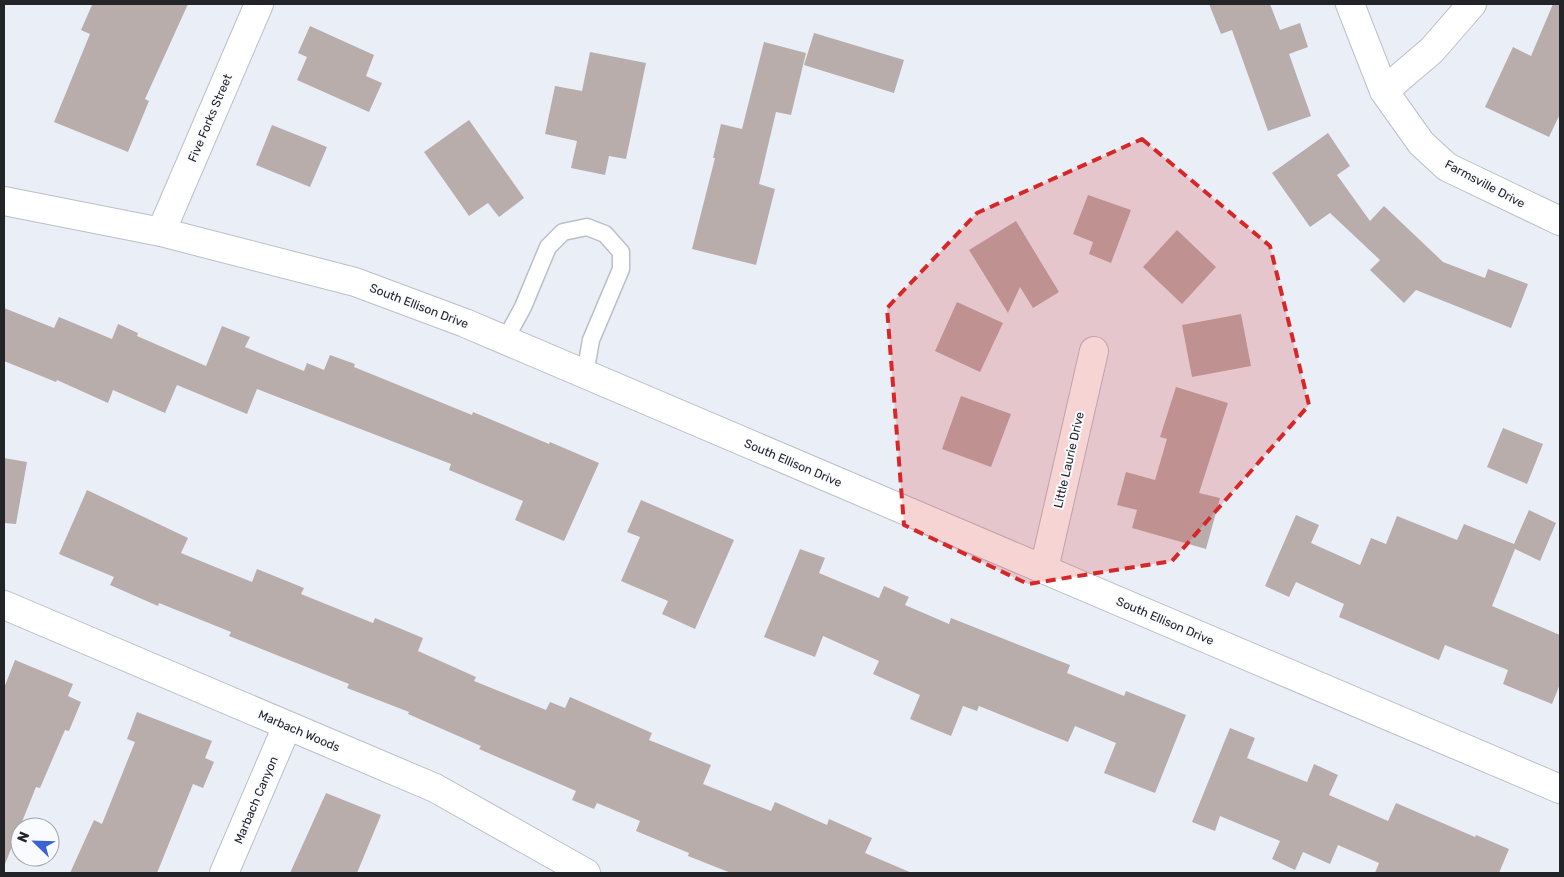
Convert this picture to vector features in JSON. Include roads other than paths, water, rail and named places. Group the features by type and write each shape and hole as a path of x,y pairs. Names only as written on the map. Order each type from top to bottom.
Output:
{"street":[{"name":"Five Forks Street","path":"161,232 259,4"},
{"name":"Farmsville Drive","path":"1350,4 1384,91 1421,142 1447,167 1560,221"},
{"path":"1384,91 1432,50 1472,4"},
{"name":"South Ellison Drive","path":"4,201 161,232 355,282 505,340 1560,789"},
{"name":"Little Laurie Drive","path":"1044,570 1094,351"},
{"name":"Marbach Woods","path":"4,605 436,788 586,873"},
{"name":"Marbach Canyon","path":"224,873 287,726"}],"lane":[{"path":"505,340 523,307 548,247 562,232 587,227 596,230 605,234 620,252 621,269 591,340 585,374"}]}
